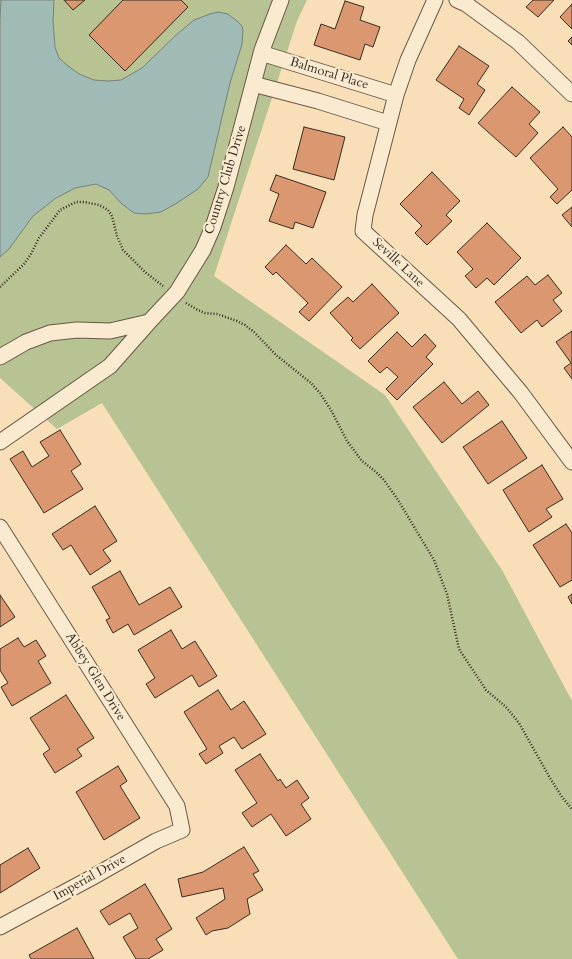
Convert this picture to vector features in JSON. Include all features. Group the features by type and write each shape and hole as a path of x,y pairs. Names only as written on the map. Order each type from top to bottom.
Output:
{"street":[{"name":"Country Club Drive","path":"0,442 110,366 148,322 174,296 203,250 213,227 226,187 261,53 281,0"},
{"name":"Seville Lane","path":"435,0 408,60 396,95 363,230 459,319 521,393 572,462"},
{"path":"457,0 466,4 518,42 572,94"},
{"name":"Balmoral Place","path":"261,53 396,95"},
{"path":"253,84 388,123"},
{"path":"0,357 26,342 50,332 77,330 110,331 148,322"},
{"name":"Abbey Glen Drive","path":"0,527 177,806 182,830"},
{"name":"Imperial Drive","path":"0,928 156,841 182,830"}],"path":[{"path":"0,287 24,264 39,238 60,210 76,202 104,206 112,216 117,236 123,250 145,272 174,296 198,310 205,313 217,314 245,325 254,332 276,355 311,383 320,393 347,440 362,461 380,476 398,500 434,560 447,594 459,650 486,690 506,707 519,723 550,778 562,797 572,809"}],"green space":[{"path":"0,0 307,0 297,21 214,276 385,395 502,570 572,701 572,959 458,959 102,403 57,429 0,378"}],"water":[{"path":"1,0 54,0 53,21 55,47 59,58 79,74 94,80 121,80 142,68 194,20 218,12 228,14 237,21 242,26 243,30 242,44 230,83 208,177 198,189 161,212 146,214 134,213 122,204 109,190 96,184 75,188 56,198 33,216 9,249 0,257"}],"building":[{"path":"64,0 85,0 73,10"},
{"path":"123,0 181,0 188,7 125,71 89,35"},
{"path":"533,0 554,0 538,17 526,7"},
{"path":"345,1 364,7 360,20 380,27 373,47 365,44 360,60 314,45 321,24 335,29"},
{"path":"572,4 572,29 560,17"},
{"path":"572,37 572,45 568,41"},
{"path":"459,46 489,66 477,84 485,90 469,115 459,108 464,99 436,80"},
{"path":"512,87 540,112 529,124 538,133 516,157 478,123"},
{"path":"304,127 345,137 334,180 293,169"},
{"path":"563,127 572,137 572,190 557,204 550,197 558,189 530,158"},
{"path":"432,172 460,201 446,215 452,221 427,245 415,233 422,226 400,204"},
{"path":"276,175 326,192 313,228 295,222 293,229 269,221 279,194 270,190"},
{"path":"572,207 572,227 562,215"},
{"path":"487,223 521,258 494,285 487,278 476,288 465,276 473,269 457,252"},
{"path":"286,245 306,264 312,258 342,287 309,321 299,312 308,303 276,272 273,275 265,267"},
{"path":"548,275 562,293 553,300 562,311 542,327 537,320 521,333 495,302 527,276 535,285"},
{"path":"372,284 399,313 360,349 351,340 353,338 330,313 348,297 353,302"},
{"path":"572,331 572,379 564,368 571,363 556,342"},
{"path":"397,332 412,347 425,334 436,346 426,357 433,364 397,400 386,389 398,377 387,367 380,373 368,361"},
{"path":"444,382 462,404 478,391 489,405 442,443 413,407"},
{"path":"502,421 527,458 488,484 463,447"},
{"path":"60,430 81,464 71,471 83,489 44,513 10,459 23,451 32,467 49,456 40,442"},
{"path":"542,465 563,499 546,509 552,517 529,532 503,490"},
{"path":"95,506 117,541 103,550 111,561 90,575 71,545 63,550 52,534"},
{"path":"566,524 572,533 572,580 560,587 533,545"},
{"path":"120,571 139,605 170,587 182,607 134,635 128,624 113,633 106,620 110,618 92,587"},
{"path":"572,594 572,604 568,597"},
{"path":"0,595 15,617 0,627"},
{"path":"171,630 182,649 195,641 217,676 199,687 192,675 155,698 146,684 155,678 138,650"},
{"path":"18,638 24,647 36,640 46,656 38,661 51,683 12,706 1,687 8,683 0,670 0,649"},
{"path":"218,690 231,710 244,701 266,734 242,749 234,737 219,746 223,753 206,764 199,754 207,749 184,712"},
{"path":"66,695 94,738 77,749 82,756 55,773 43,754 50,749 30,718"},
{"path":"260,754 278,781 280,779 286,788 297,780 309,798 301,804 311,819 286,836 271,814 252,827 242,813 257,803 235,770"},
{"path":"118,766 127,781 120,786 140,818 104,840 76,792"},
{"path":"244,847 259,871 253,874 263,890 247,899 250,914 228,928 212,931 206,935 196,918 225,899 223,888 182,897 178,879 203,872"},
{"path":"28,848 40,868 0,893 0,865"},
{"path":"145,884 172,929 156,939 163,950 148,959 136,959 123,937 138,928 130,913 109,925 100,911"},
{"path":"77,928 94,959 31,959 29,955"}]}
